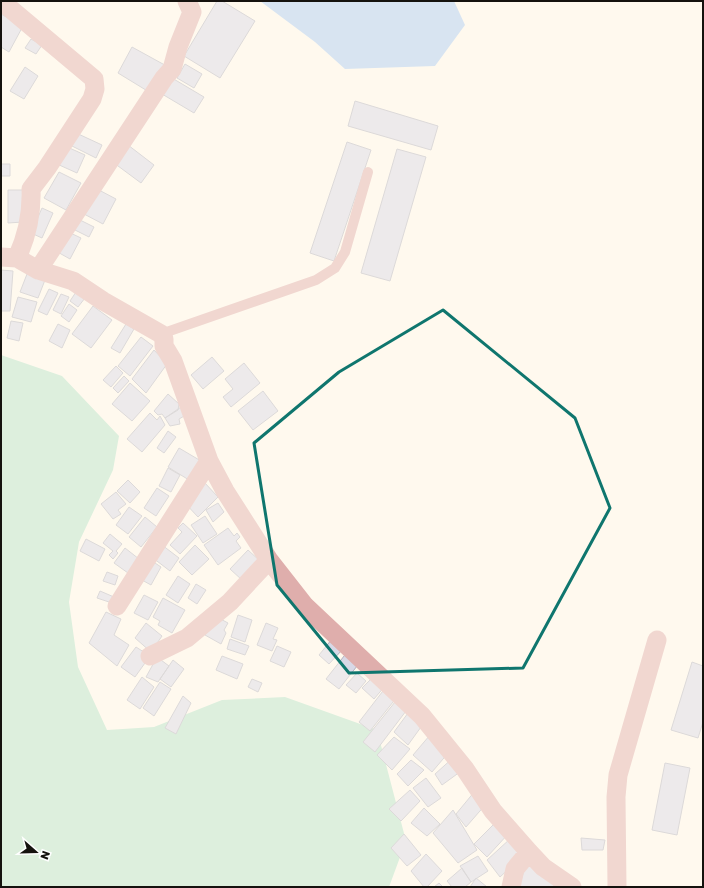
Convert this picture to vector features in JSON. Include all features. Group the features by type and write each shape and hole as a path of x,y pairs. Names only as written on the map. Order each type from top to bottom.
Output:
{"street":[{"path":"1,1 94,79 95,89 92,99 47,168 31,189 31,207 23,246 9,258 38,270 73,281 103,301 161,334 164,339 164,346 173,361 209,462 225,492 268,560 305,606 422,716 465,768 493,811 529,852 543,867 572,887"},
{"path":"38,270 172,69 178,47 192,12 187,1"},
{"path":"117,606 209,462"},
{"path":"150,656 187,638 230,602 268,560"},
{"path":"618,887 616,797 618,775 657,640"},
{"path":"511,887 515,869 529,852"}],"lane":[{"path":"161,334 316,280 335,268 345,252 368,172"}],"highlighted area":[{"path":"443,310 575,418 610,508 523,668 349,673 277,585 254,443 339,372"}],"green space":[{"path":"1,355 62,376 119,436 113,470 79,542 69,602 78,667 107,730 154,727 222,700 285,697 377,730 406,841 389,887 1,887"}],"water":[{"path":"260,1 454,1 465,25 435,66 345,69 315,42"}],"building":[{"path":"217,1 222,1 255,21 220,78 184,56"},
{"path":"1,14 23,26 9,52 1,47"},
{"path":"31,39 42,45 36,54 25,48"},
{"path":"132,47 172,69 154,95 118,73"},
{"path":"185,64 202,74 194,88 177,78"},
{"path":"25,67 38,76 24,99 10,91"},
{"path":"172,78 204,97 194,113 162,94"},
{"path":"355,101 438,126 431,150 348,126"},
{"path":"74,132 102,145 96,158 68,144"},
{"path":"347,142 371,150 334,261 310,253"},
{"path":"128,145 154,165 141,183 114,163"},
{"path":"65,146 85,155 77,173 57,164"},
{"path":"397,149 426,157 390,281 361,273"},
{"path":"1,164 10,164 10,176 1,176"},
{"path":"59,172 81,183 66,210 44,198"},
{"path":"97,189 116,199 103,224 84,214"},
{"path":"8,190 23,190 23,222 8,223"},
{"path":"42,208 53,213 42,238 31,233"},
{"path":"76,218 94,227 89,237 71,228"},
{"path":"64,230 81,238 70,259 54,250"},
{"path":"1,270 13,271 10,311 1,311"},
{"path":"27,274 45,280 38,298 20,292"},
{"path":"49,289 58,293 47,315 38,311"},
{"path":"76,292 85,298 78,307 70,301"},
{"path":"61,294 69,297 61,314 53,310"},
{"path":"18,297 37,302 31,322 12,317"},
{"path":"69,304 77,310 69,322 61,316"},
{"path":"93,306 112,320 91,348 72,334"},
{"path":"11,321 23,323 19,341 7,338"},
{"path":"58,324 70,330 62,348 49,341"},
{"path":"126,324 134,329 120,353 111,348"},
{"path":"141,337 153,346 130,376 118,366"},
{"path":"154,350 167,364 146,393 132,379"},
{"path":"212,357 224,371 203,389 191,375"},
{"path":"244,363 260,383 231,407 223,397 233,389 225,379"},
{"path":"116,366 123,373 111,387 103,380"},
{"path":"124,376 129,381 118,393 113,388"},
{"path":"130,383 150,401 132,421 112,404"},
{"path":"263,391 278,411 253,430 238,411"},
{"path":"168,394 179,404 178,410 165,418 162,414 158,415 154,411"},
{"path":"181,407 186,415 179,419 180,424 170,426 165,418"},
{"path":"150,413 157,420 160,416 165,425 142,452 127,439"},
{"path":"168,431 176,437 164,453 157,448"},
{"path":"179,448 201,461 189,480 168,467"},
{"path":"168,468 180,475 171,492 159,486"},
{"path":"128,480 140,492 130,503 117,491"},
{"path":"204,482 218,497 198,517 184,502"},
{"path":"157,488 169,496 156,516 144,508"},
{"path":"116,492 126,504 118,510 121,514 113,519 101,504"},
{"path":"218,503 224,512 213,522 206,510"},
{"path":"129,507 142,516 128,534 116,525"},
{"path":"205,516 217,534 203,543 191,525"},
{"path":"145,517 157,527 141,547 129,537"},
{"path":"183,523 197,536 180,554 170,545 182,532 178,528"},
{"path":"228,528 234,536 237,533 240,537 236,541 241,548 218,565 204,545"},
{"path":"110,534 122,544 116,551 118,553 113,559 109,555 113,551 103,543"},
{"path":"86,539 105,549 99,561 80,551"},
{"path":"162,545 179,558 170,571 153,558"},
{"path":"195,545 209,559 192,575 179,562"},
{"path":"125,548 139,559 128,573 114,563"},
{"path":"248,550 260,561 242,580 230,569"},
{"path":"152,561 161,567 151,585 142,580"},
{"path":"107,572 118,576 115,585 103,581"},
{"path":"178,576 190,584 178,603 166,595"},
{"path":"196,584 206,590 197,604 188,598"},
{"path":"100,591 114,597 112,603 97,598"},
{"path":"144,595 158,602 148,620 134,613"},
{"path":"163,598 185,610 172,633 158,625 160,621 153,617"},
{"path":"106,612 121,619 114,635 129,645 117,666 89,643"},
{"path":"238,615 252,620 245,642 231,637"},
{"path":"215,616 228,623 224,630 226,633 221,644 205,635"},
{"path":"146,623 162,636 151,652 135,638"},
{"path":"266,623 278,628 273,639 277,640 272,651 257,645"},
{"path":"230,639 249,646 245,655 227,649"},
{"path":"332,639 343,649 329,664 319,655"},
{"path":"277,646 291,652 284,667 270,661"},
{"path":"136,647 150,656 135,677 121,667"},
{"path":"348,651 361,661 339,689 326,679"},
{"path":"222,656 243,664 237,679 216,670"},
{"path":"157,657 169,666 158,682 146,677"},
{"path":"173,660 184,669 171,687 160,679"},
{"path":"692,662 703,666 703,722 698,738 671,730"},
{"path":"357,673 366,681 356,693 346,685"},
{"path":"374,676 385,686 374,699 362,688"},
{"path":"142,677 154,687 140,709 127,700"},
{"path":"252,679 262,683 258,692 248,687"},
{"path":"160,682 171,689 154,716 143,708"},
{"path":"386,687 397,697 370,731 359,722"},
{"path":"183,696 191,703 176,734 165,728"},
{"path":"395,702 406,711 375,752 363,742"},
{"path":"408,713 421,727 408,745 394,732"},
{"path":"430,735 449,752 432,772 413,755"},
{"path":"394,737 410,749 392,770 377,755"},
{"path":"454,757 464,769 442,785 435,774"},
{"path":"411,760 424,770 408,786 397,774"},
{"path":"665,763 690,768 677,835 652,830"},
{"path":"426,778 441,798 428,807 413,788"},
{"path":"410,790 420,801 401,821 389,809"},
{"path":"475,791 486,804 466,827 456,814"},
{"path":"424,808 440,824 427,836 411,823"},
{"path":"453,810 477,850 458,863 433,833"},
{"path":"497,821 509,833 487,857 474,844"},
{"path":"404,834 421,855 407,866 391,848"},
{"path":"511,838 525,854 500,877 487,860"},
{"path":"581,838 605,840 603,850 582,850"},
{"path":"426,854 442,871 427,887 424,887 411,871"},
{"path":"478,856 488,871 471,882 460,866"},
{"path":"528,857 558,879 553,887 519,887"},
{"path":"462,868 471,882 465,887 452,887 447,881"},
{"path":"476,878 487,887 470,887"},
{"path":"439,883 443,887 434,887"}]}
